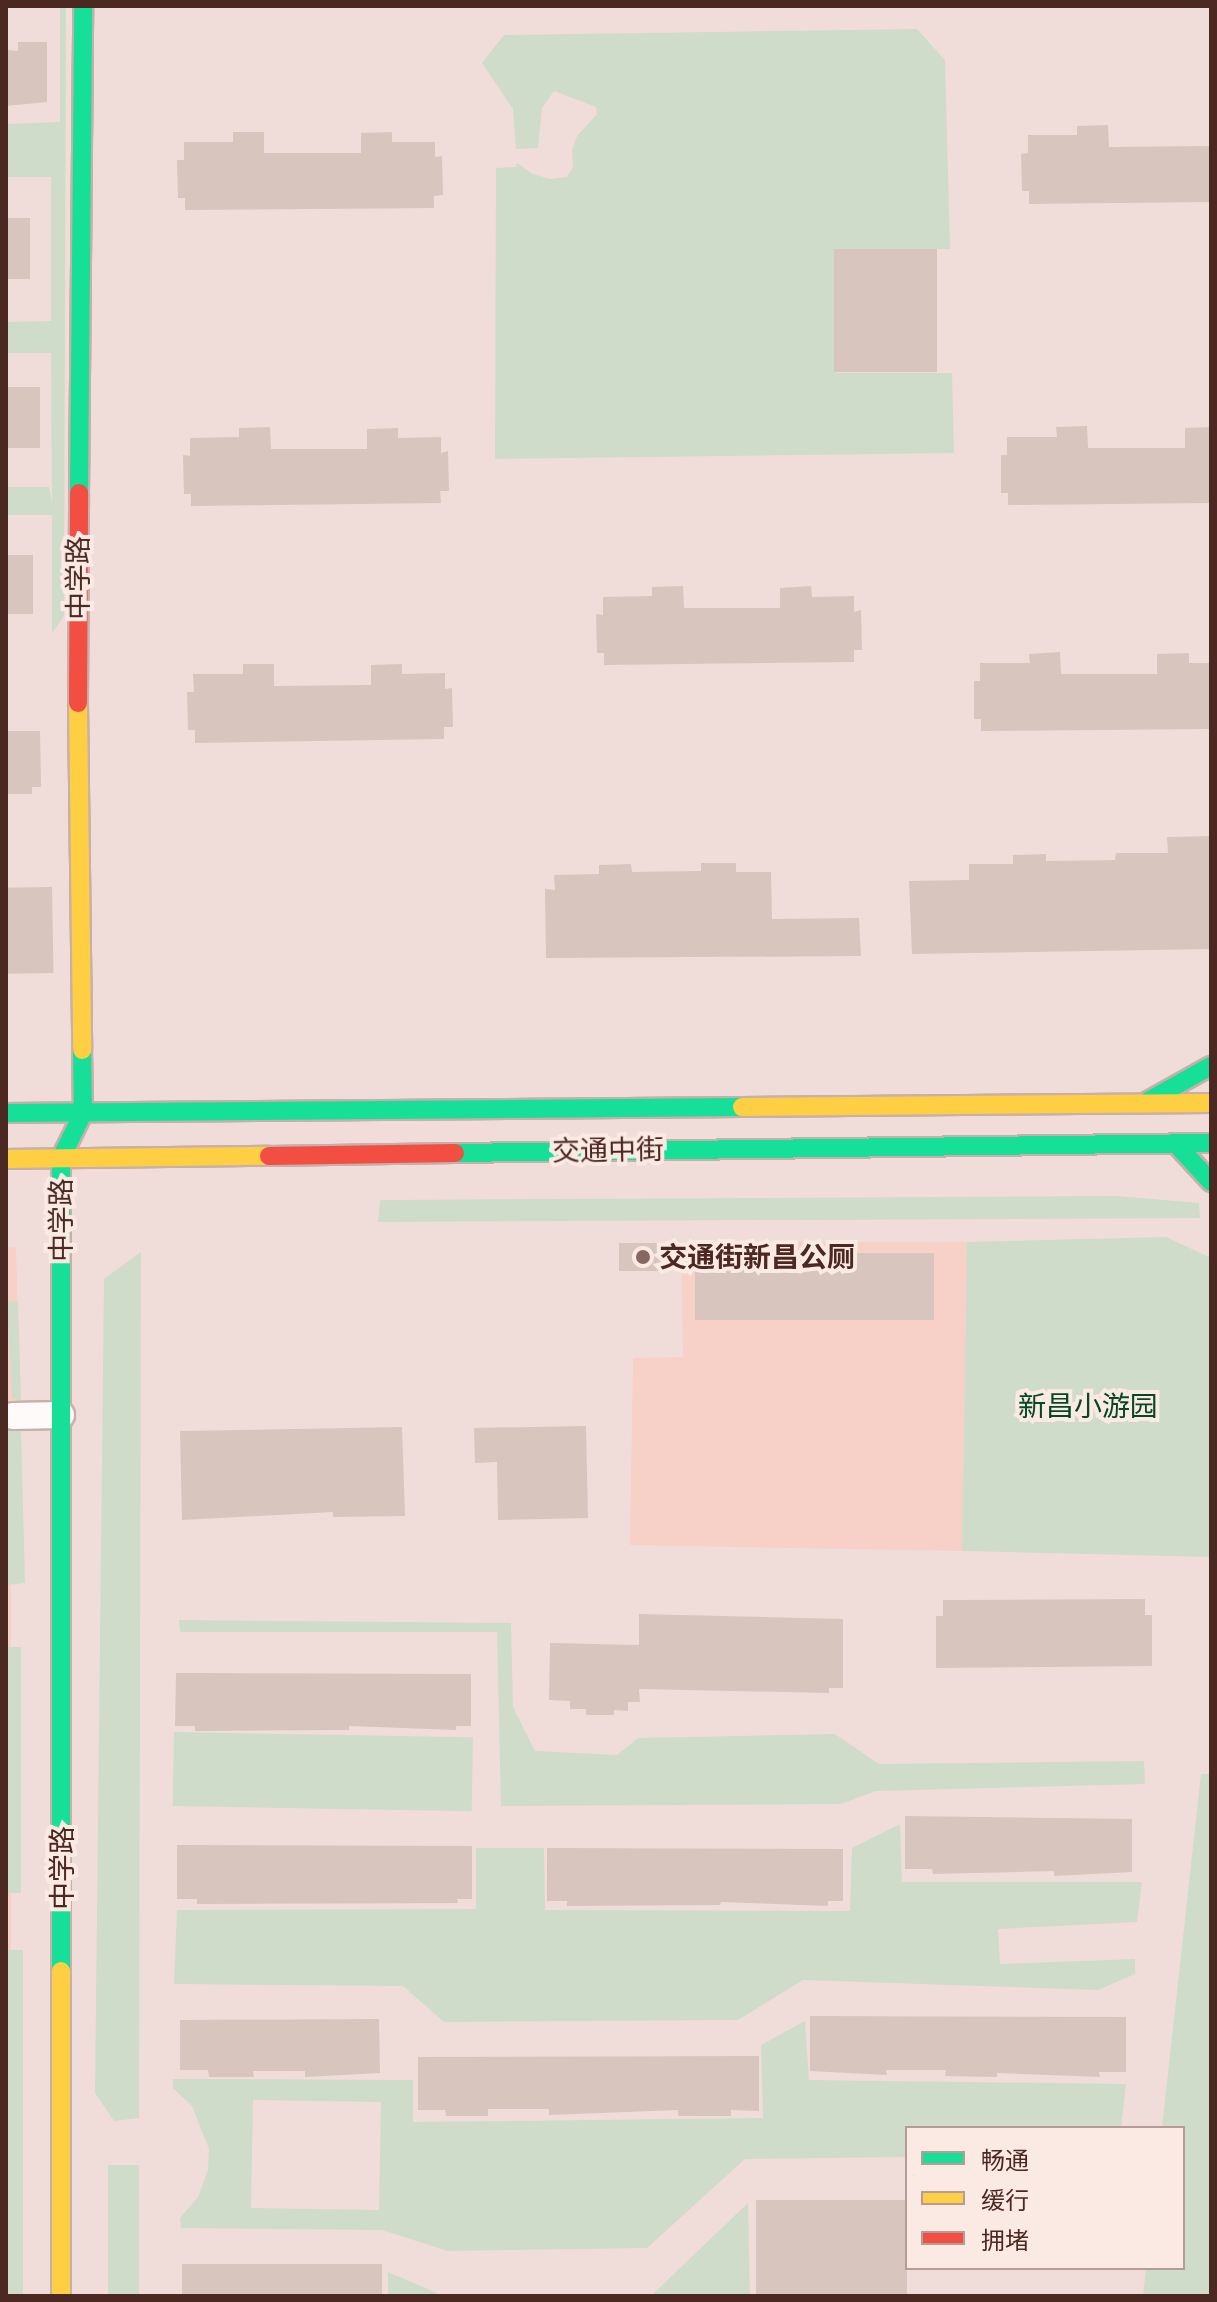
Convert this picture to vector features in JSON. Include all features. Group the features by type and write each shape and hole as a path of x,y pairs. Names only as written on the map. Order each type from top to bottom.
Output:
{"main road":[{"name":"中学路","path":"61,2296 61,1158 83,1113 77,656 83,6"},
{"path":"1144,1103 1211,1066"},
{"name":"交通中街","path":"6,1113 1211,1103"},
{"path":"1175,1143 1211,1182"},
{"name":"交通中街","path":"6,1159 1211,1143"}],"street":[{"path":"13,1416 61,1415"}],"shaded area":[{"path":"681,1242 967,1242 962,1551 630,1545 633,1358 683,1357"},
{"path":"16,1247 21,1430 11,1431 11,1995 6,2296 6,1248"}],"green space":[{"path":"60,6 66,6 64,616 52,633 52,515 6,515 6,487 49,487 52,502 51,353 6,353 6,322 51,321 51,177 6,177 6,124 60,122"},
{"path":"917,29 945,60 950,249 835,250 836,373 952,373 954,453 495,459 496,168 516,167 517,163 533,174 550,179 567,177 573,167 572,150 577,136 597,114 596,107 554,91 542,108 538,148 516,149 513,109 482,63 504,35"},
{"path":"1117,1196 1199,1203 1200,1218 378,1222 380,1200"},
{"name":"新昌小游园","path":"1166,1237 1211,1258 1211,1557 962,1551 967,1242"},
{"path":"141,1252 139,2118 114,2121 95,2093 104,1279"},
{"path":"7,1301 18,1302 21,1400 12,1398"},
{"path":"6,1430 21,1430 25,1583 6,1585"},
{"path":"179,1620 511,1623 513,1707 535,1751 617,1755 638,1738 835,1734 879,1764 1144,1761 1145,1784 876,1791 841,1804 501,1806 497,1632 180,1632"},
{"path":"6,1647 21,1647 21,1893 6,1893"},
{"path":"174,1732 473,1737 472,1811 173,1806"},
{"path":"1201,1774 1211,1774 1211,2296 1143,2296 1146,2270 1185,2270 1185,2126 1162,2126"},
{"path":"900,1824 902,1882 1142,1882 1137,1922 998,1929 1000,1964 1135,1959 1135,1974 1098,1990 803,1980 738,2020 444,2022 403,1986 174,1984 177,1910 476,1909 476,1848 544,1848 545,1910 850,1911 852,1848"},
{"path":"6,1950 23,1950 23,2296 6,2296"},
{"path":"805,2021 809,2080 1126,2084 1121,2126 905,2126 905,2157 745,2159 647,2248 448,2251 382,2230 181,2228 180,2218 198,2197 208,2170 209,2149 192,2106 173,2088 173,2079 413,2080 413,2122 763,2118 761,2045","holes":["253,2100 381,2102 379,2210 251,2208"]},
{"path":"108,2165 139,2165 139,2296 108,2296"},
{"path":"748,2203 750,2296 654,2296 654,2293"},
{"path":"388,2272 437,2293 438,2296 388,2296"}],"building":[{"path":"18,42 47,42 47,102 6,106 6,50 18,51"},
{"path":"1108,125 1109,147 1211,146 1211,202 1029,204 1029,191 1022,191 1021,154 1028,153 1028,135 1077,135 1077,126"},
{"path":"233,132 264,132 264,153 361,153 361,133 392,132 392,142 435,142 435,157 442,156 443,195 434,196 434,208 185,210 185,198 178,198 177,160 184,160 184,142 233,142"},
{"path":"6,218 30,218 30,279 6,279"},
{"path":"834,249 937,249 937,372 834,372"},
{"path":"6,387 40,387 40,448 6,448"},
{"path":"1087,426 1088,448 1185,448 1185,428 1211,427 1211,503 1008,505 1008,493 1001,493 1001,455 1007,455 1007,437 1057,437 1056,427"},
{"path":"270,427 271,449 367,449 367,429 398,428 398,438 441,437 441,453 448,451 449,491 440,491 441,503 191,506 191,494 184,494 183,455 190,456 190,438 239,437 239,428"},
{"path":"6,555 33,555 33,614 6,614"},
{"path":"683,586 684,608 780,608 780,588 811,586 812,597 854,596 854,612 861,610 862,650 854,650 854,662 604,665 604,653 597,653 596,614 603,615 603,597 652,596 652,587"},
{"path":"1060,652 1061,674 1157,674 1157,654 1189,653 1189,663 1211,663 1211,729 981,731 981,719 974,719 974,681 980,681 980,663 1030,663 1029,654"},
{"path":"243,664 274,664 274,686 371,685 371,665 402,664 402,674 445,673 445,689 452,688 453,727 444,727 444,739 195,743 195,730 188,730 187,692 194,692 193,674 243,674"},
{"path":"6,731 40,731 41,787 32,787 32,794 6,794"},
{"path":"1211,836 1211,949 912,954 909,881 969,880 969,864 1013,864 1013,855 1046,854 1046,861 1115,860 1116,853 1168,853 1167,837"},
{"path":"701,863 736,863 736,872 771,872 772,919 859,918 861,956 546,958 545,889 555,890 554,875 599,874 599,865 631,864 632,872 701,871"},
{"path":"52,887 54,973 8,974 6,888"},
{"name":"交通街新昌公厕","path":"619,1243 666,1243 666,1271 619,1271"},
{"path":"695,1253 934,1253 934,1320 695,1320"},
{"path":"586,1426 588,1518 498,1520 497,1462 475,1463 474,1428"},
{"path":"402,1427 405,1516 333,1517 333,1512 182,1520 180,1431"},
{"path":"1145,1599 1145,1615 1152,1615 1152,1666 936,1668 936,1616 943,1616 943,1600"},
{"path":"639,1614 843,1619 843,1688 829,1688 829,1693 639,1689 640,1702 628,1702 628,1711 614,1710 614,1715 586,1715 586,1709 570,1709 570,1701 549,1700 550,1643 639,1645"},
{"path":"176,1673 471,1674 471,1726 456,1726 456,1730 349,1726 349,1730 195,1731 195,1726 175,1726"},
{"path":"905,1816 1132,1819 1132,1872 1054,1876 1054,1871 933,1874 932,1869 905,1869"},
{"path":"177,1845 472,1846 472,1899 457,1899 458,1903 197,1904 197,1899 177,1899"},
{"path":"547,1848 843,1849 843,1901 828,1901 828,1906 721,1902 720,1905 567,1906 567,1901 547,1901"},
{"path":"810,2016 1126,2017 1126,2072 1099,2072 1100,2077 997,2073 997,2077 945,2076 946,2070 886,2070 887,2075 810,2071"},
{"path":"379,2019 380,2073 305,2077 305,2071 253,2071 254,2077 209,2077 208,2070 180,2070 180,2020"},
{"path":"759,2056 759,2111 731,2110 731,2116 678,2116 678,2110 549,2115 549,2109 488,2109 488,2116 446,2116 445,2110 418,2110 418,2057"},
{"path":"756,2200 905,2200 907,2296 756,2296"},
{"path":"182,2264 382,2264 382,2296 182,2296"}],"traffic: fast":[{"path":"79,493 83,6"},
{"path":"61,1971 61,1158 83,1113 82,1050"},
{"path":"1148,1101 1211,1066"},
{"path":"6,1113 742,1107"},
{"path":"1175,1143 1211,1182"},
{"path":"455,1153 1211,1143"}],"traffic: slow":[{"path":"78,703 82,1050"},
{"path":"742,1107 1211,1103"},
{"path":"6,1159 269,1156"},
{"path":"61,1971 61,2296"}],"traffic: jam":[{"path":"78,703 79,493"},
{"path":"269,1156 455,1153"}],"place":[{"name":"交通街新昌公厕","path":"643,1257"}]}
